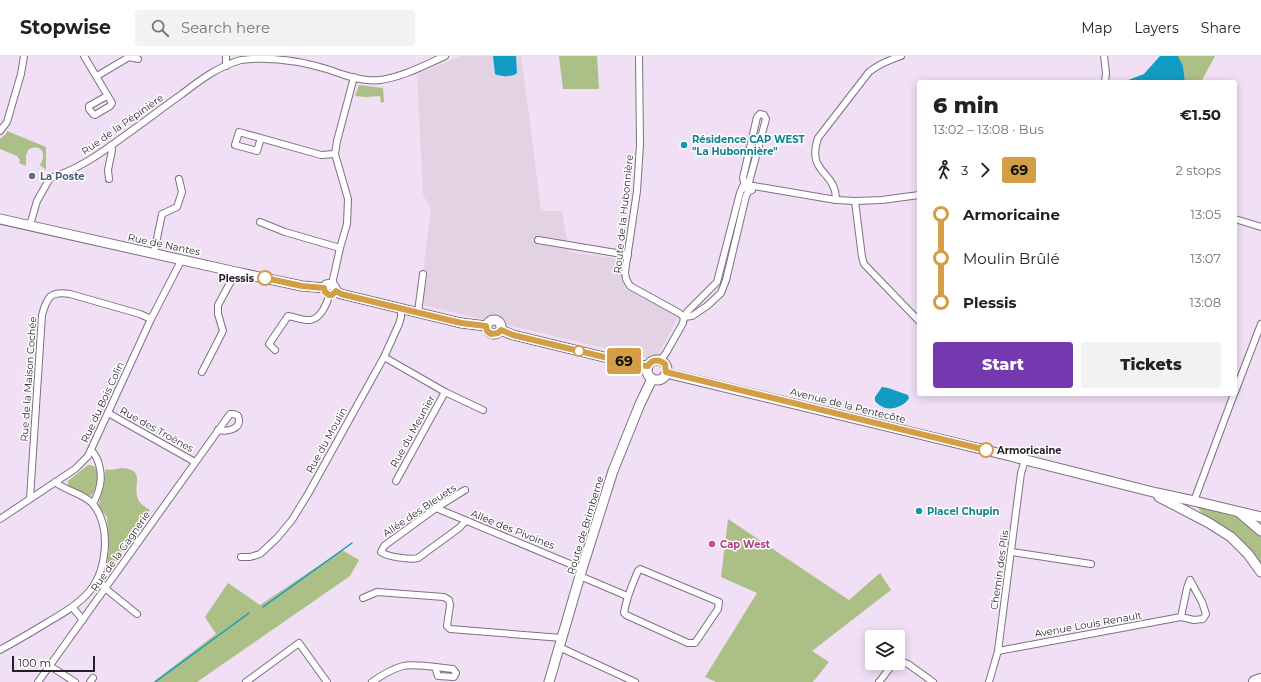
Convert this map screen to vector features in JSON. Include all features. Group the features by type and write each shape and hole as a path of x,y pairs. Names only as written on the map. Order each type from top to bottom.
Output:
{"highway":[{"path":"1254,682 1261,680"}],"main road":[{"name":"Rue de Nantes","path":"0,219 236,272 302,286 330,290 461,323 486,326 490,320 495,320 500,323 501,330 513,335 637,365 648,366"},
{"path":"654,361 660,361 665,364 666,372 661,379 652,379 647,372 648,366 654,361"},
{"name":"Avenue de la Pentecôte","path":"666,372 1124,485"},
{"name":"Route de Brimberne","path":"549,682 613,471 640,404 652,379"},
{"path":"1124,485 1261,517"},
{"path":"1124,485 1162,498 1209,522 1230,537 1248,554 1261,572"},
{"path":"1190,513 1194,501"},
{"path":"1238,511 1261,531"}],"street":[{"path":"0,131 7,122 21,74 24,56"},
{"path":"84,56 97,76 107,96"},
{"path":"226,56 226,66"},
{"name":"Rue de la Pépinière","path":"30,225 37,201 50,178 64,174 91,160 215,70 241,58 265,56 292,57 354,77 366,80 380,80 395,76 445,56"},
{"name":"Route de la Hubonnière","path":"639,56 640,145 637,191 625,272 626,279 630,286 680,313 684,317"},
{"path":"836,200 836,192 832,183 817,165 815,147 818,138 869,72 883,62 901,56"},
{"path":"1104,56 1105,80"},
{"path":"97,76 129,57 138,60"},
{"path":"275,350 269,344 288,316 311,320 315,319 318,317 328,301 347,224 348,199 335,154 354,77"},
{"path":"660,361 683,323 684,317 688,311 717,282 746,189 766,119 764,114 760,114 757,117 743,178 746,189 726,280 721,293 711,303 692,316 684,317"},
{"path":"261,138 321,155 335,154"},
{"path":"109,179 108,170 112,150 111,146"},
{"path":"154,253 162,214 177,207 182,192 179,179"},
{"path":"746,189 758,188 836,200 855,201 882,200 917,195"},
{"path":"855,201 864,264 917,319"},
{"path":"1237,220 1261,227"},
{"path":"260,222 285,232 340,248"},
{"path":"538,240 628,255"},
{"name":"Rue du Bois Colin","path":"0,519 75,469 88,456 151,319 182,259"},
{"path":"202,372 223,331 218,314 218,305 236,272"},
{"path":"418,312 423,274"},
{"name":"Rue de la Maison Cochée","path":"30,498 42,315 48,299 54,294 60,292 140,314 151,319"},
{"path":"704,295 711,295 713,297 711,303"},
{"name":"Rue du Moulin","path":"241,557 250,557 260,554 292,520 384,357 399,324 402,308"},
{"path":"1237,388 1261,324"},
{"name":"Rue du Meunier","path":"384,357 445,392 483,410"},
{"name":"Rue du Meunier","path":"396,481 445,392"},
{"path":"1194,501 1234,396"},
{"name":"Rue des Troënes","path":"108,413 195,462"},
{"name":"Rue de la Gagnerie","path":"38,682 106,589 218,430"},
{"path":"90,450 96,456 100,475 99,488 93,504"},
{"name":"Chemin des Plis","path":"989,682 998,650 1025,460"},
{"path":"0,650 72,608 87,595 97,580 105,557 103,520 93,504 86,498 61,487 55,482"},
{"name":"Allée des Bleuets","path":"465,490 436,508 384,546 381,552 385,555 415,559 418,558 459,528 466,521"},
{"name":"Allée des Pivoines","path":"436,508 581,573 627,596"},
{"path":"1012,552 1091,564"},
{"path":"640,569 719,602 718,609 695,642 688,643 626,615 624,613 627,596 640,569"},
{"path":"97,580 137,614"},
{"name":"Avenue Louis Renault","path":"998,650 1181,617 1199,620 1205,617 1206,614 1202,602 1190,580 1181,617"},
{"path":"363,598 376,592 444,597 449,600 450,604 447,626 450,629 561,643 635,682"},
{"path":"72,608 83,620"},
{"path":"246,682 299,643 327,682"},
{"path":"905,663 933,682"},
{"path":"50,666 75,682"},
{"path":"372,682 385,673 404,666 435,667"},
{"path":"879,682 889,670"}],"shaded area":[{"path":"462,56 521,56 541,211 562,211 569,252 619,259 625,289 678,316 656,360 419,304 431,209 423,195 417,74"}],"green space":[{"path":"559,56 597,56 599,89 563,89"},
{"path":"1178,56 1215,56 1202,80 1185,80 1183,66"},
{"path":"359,85 383,88 384,102 381,103 380,96 355,96"},
{"path":"7,131 46,147 46,170 40,165 43,154 40,149 29,149 26,155 26,166 19,163 20,160 17,156 0,149 0,139 6,134"},
{"path":"88,465 95,468 98,478 93,493 90,496 68,486 68,481"},
{"path":"122,468 134,471 136,474 136,491 139,501 150,510 111,567 107,564 109,550 107,517 100,509 99,504 106,469 110,470"},
{"path":"1201,507 1240,516 1261,534 1261,566 1205,517 1198,508"},
{"path":"728,519 849,600 880,573 891,590 812,651 829,662 813,682 716,682 705,677 757,593 721,577"},
{"path":"342,550 359,560 350,576 197,682 153,682 216,634 205,617 228,583 260,605"}],"water":[{"path":"493,56 516,56 517,73 506,76 495,74"},
{"path":"1160,56 1178,56 1183,66 1185,80 1128,80 1144,74"},
{"path":"882,387 908,395 909,398 898,407 883,407 875,401 875,397"}],"waterway":[{"path":"263,607 352,543"},
{"path":"155,682 249,613"}],"bus line":[{"name":"69","path":"265,278 302,286 324,288 328,295 332,295 336,291 341,294 461,323 486,326 487,331 491,334 498,333 501,330 513,335 637,365 648,366 652,362 658,360 665,364 666,372 986,450"}],"place":[{"name":"Résidence CAP WEST \"La Hubonnière\"","path":"684,145"},
{"name":"La Poste","path":"32,176"},
{"name":"Plessis","path":"265,278"},
{"name":"Armoricaine","path":"986,450"},
{"name":"Placel Chupin","path":"919,511"},
{"name":"Cap West","path":"712,544"}]}
